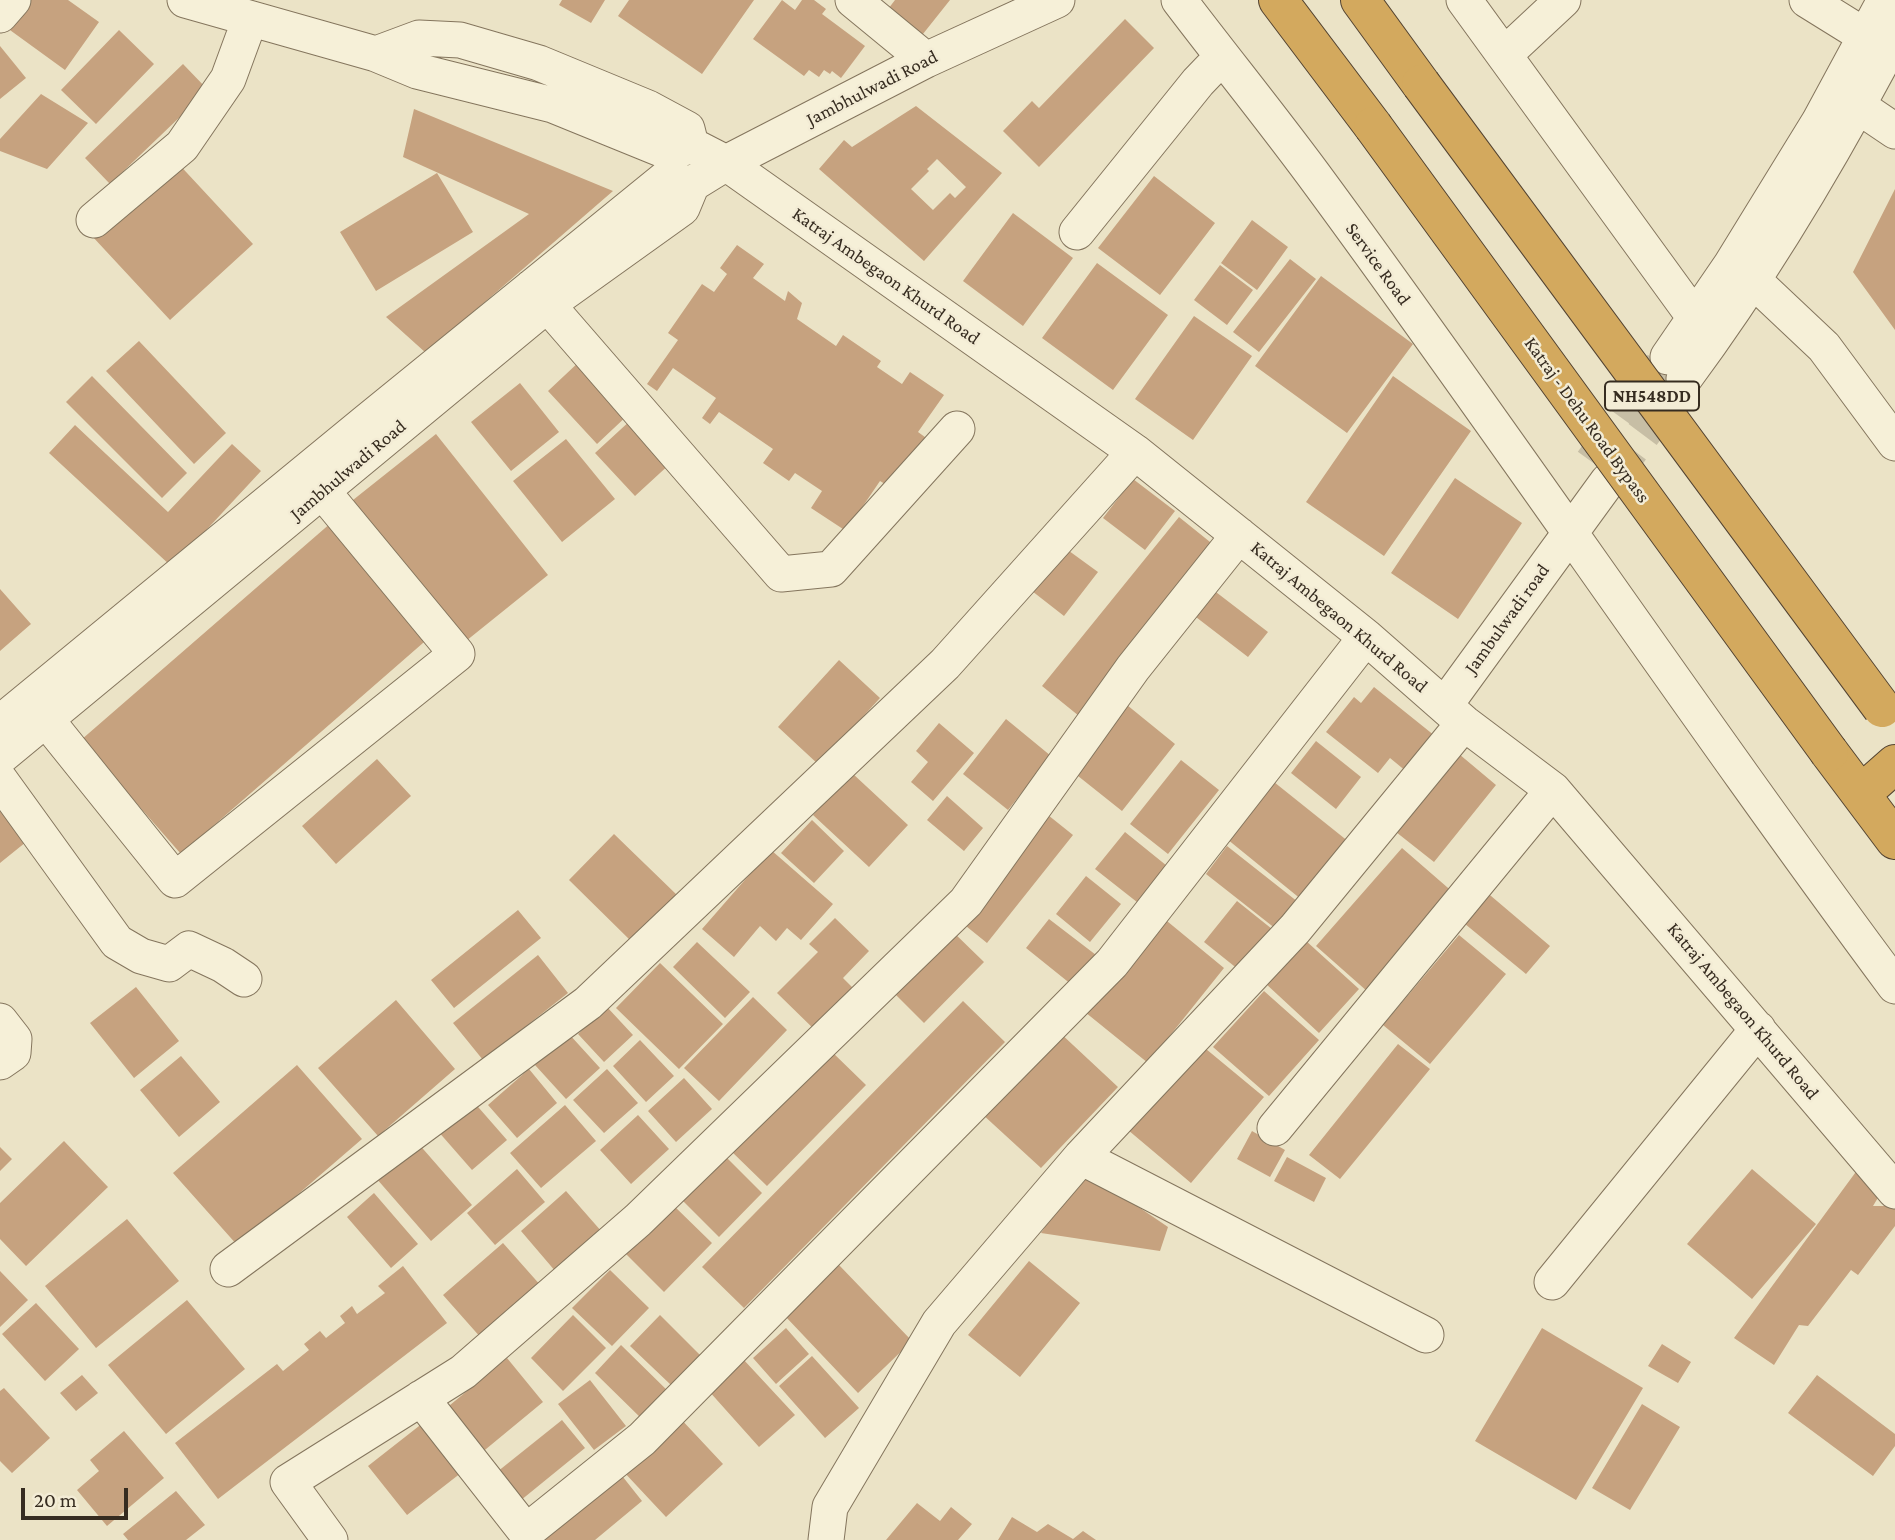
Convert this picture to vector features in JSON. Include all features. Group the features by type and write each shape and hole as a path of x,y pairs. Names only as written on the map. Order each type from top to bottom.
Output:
{"highway":[{"name":"Katraj - Dehu Road Bypass","path":"1278,0 1895,841"},
{"name":"NH548DD","path":"1360,0 1889,717"},
{"path":"1861,794 1895,764"}],"street":[{"path":"0,15 13,0"},
{"name":"Katraj Ambegaon Khurd Road","path":"185,0 376,54 418,71 553,105 671,153 691,145 726,163 1135,452 1366,637 1454,714 1553,790 1895,1191"},
{"path":"853,0 926,60"},
{"name":"Jambhulwadi Road","path":"0,757 38,709 540,296 665,179 692,184 726,163 926,60 1057,0"},
{"name":"Service Road","path":"1179,0 1328,194 1781,833 1895,986"},
{"path":"1464,0 1695,318"},
{"path":"1504,55 1563,0"},
{"path":"1807,0 1880,36"},
{"path":"1880,36 1819,122 1695,318 1676,368 1754,281 1858,106 1880,36 1885,0"},
{"path":"94,220 182,146 228,79 250,19"},
{"path":"1077,232 1198,82 1222,57"},
{"path":"1858,106 1895,131"},
{"path":"1754,281 1824,347 1895,443"},
{"path":"540,296 781,574 831,569 957,429"},
{"path":"228,1269 588,1003 944,664 1135,452"},
{"name":"Jambulwadi road","path":"826,1540 830,1507 939,1323 1081,1157 1295,929 1454,714 1563,523 1600,471"},
{"path":"38,709 175,880 457,654 314,481"},
{"path":"330,1540 288,1482 463,1371 638,1220 966,902 1133,668 1239,535"},
{"path":"421,1398 529,1536 642,1439 1112,963 1366,637"},
{"name":"Jambhulwadi Road","path":"0,723 38,709"},
{"path":"0,780 117,942 141,956 169,964 189,949 223,965 244,979"},
{"path":"1275,1128 1553,790"},
{"path":"0,1021 14,1039 13,1053 0,1062"},
{"path":"1552,1282 1758,1029"},
{"path":"1081,1157 1426,1335"}],"building":[{"path":"21,0 68,0 99,22 65,70 3,25"},
{"path":"562,0 605,0 591,23 559,5"},
{"path":"629,0 754,0 702,74 618,16"},
{"path":"782,0 795,10 802,0 814,0 826,9 822,14 865,46 841,78 832,71 830,74 824,70 819,77 809,70 804,76 753,39"},
{"path":"895,0 950,0 915,44 882,17"},
{"path":"1125,19 1154,48 1039,167 1003,131 1032,101 1039,108"},
{"path":"119,30 154,64 96,124 61,90"},
{"path":"0,46 26,78 0,99"},
{"path":"183,64 208,90 110,184 85,158"},
{"path":"41,94 88,123 47,169 0,151 0,139"},
{"path":"916,106 1002,173 924,261 819,169 844,140 852,147","holes":["937,159 966,187 955,198 950,193 933,210 911,189"]},
{"path":"414,109 613,191 426,353 386,317 529,214 403,157"},
{"path":"174,159 253,244 170,320 92,236"},
{"path":"437,173 473,232 376,291 340,232"},
{"path":"1154,176 1215,223 1160,295 1098,248"},
{"path":"1895,189 1895,330 1853,272"},
{"path":"1013,213 1073,258 1023,326 963,281"},
{"path":"1252,220 1288,247 1257,290 1221,263"},
{"path":"737,245 764,264 753,278 785,301 788,291 802,303 797,319 836,346 843,335 881,361 877,367 902,384 910,372 944,395 918,432 929,440 895,490 880,481 846,531 811,508 822,491 795,473 789,481 763,463 773,449 719,412 710,424 702,418 716,398 673,368 657,391 647,384 678,340 668,333 702,284 714,292 727,274 720,268"},
{"path":"1290,259 1316,279 1259,352 1233,332"},
{"path":"1097,263 1168,315 1113,390 1042,338"},
{"path":"1220,265 1253,290 1227,325 1194,300"},
{"path":"1321,276 1413,344 1347,433 1255,366"},
{"path":"1194,316 1252,356 1193,440 1135,399"},
{"path":"139,341 226,433 194,464 106,371"},
{"path":"581,360 630,413 597,444 548,391"},
{"path":"92,376 187,473 162,498 66,402"},
{"path":"1393,376 1471,431 1384,556 1306,502"},
{"path":"520,383 559,432 511,471 471,422"},
{"path":"632,419 672,462 635,496 595,453"},
{"path":"75,425 168,512 232,444 261,471 172,567 49,453"},
{"path":"436,434 548,575 466,641 353,500"},
{"path":"566,439 615,499 562,542 513,481"},
{"path":"1455,478 1522,523 1458,619 1391,573"},
{"path":"1133,479 1175,511 1145,550 1103,518"},
{"path":"1179,517 1215,546 1079,716 1042,686"},
{"path":"332,522 431,636 181,854 81,740"},
{"path":"1065,548 1098,572 1064,616 1032,591"},
{"path":"0,589 31,624 0,651"},
{"path":"1212,589 1268,632 1248,657 1192,614"},
{"path":"839,660 880,698 819,765 778,727"},
{"path":"1374,687 1435,736 1407,772 1390,758 1378,773 1326,732 1354,697 1361,703"},
{"path":"1127,705 1175,744 1122,811 1073,772"},
{"path":"1006,719 1051,756 1008,810 963,774"},
{"path":"939,723 974,753 933,801 911,782 928,762 916,751"},
{"path":"1316,741 1361,777 1336,809 1291,773"},
{"path":"1459,754 1496,785 1434,862 1396,832"},
{"path":"377,759 411,796 336,864 302,826"},
{"path":"1181,760 1219,790 1168,854 1130,824"},
{"path":"852,773 908,825 869,867 813,815"},
{"path":"1274,782 1349,842 1302,900 1227,839"},
{"path":"947,796 983,828 964,851 927,820"},
{"path":"0,810 26,842 0,863"},
{"path":"1048,815 1073,835 987,943 961,922"},
{"path":"812,820 844,851 814,883 781,853"},
{"path":"1125,832 1172,870 1142,906 1095,869"},
{"path":"614,834 677,895 632,942 569,880"},
{"path":"1227,846 1298,902 1276,929 1206,874"},
{"path":"1402,848 1455,894 1368,992 1316,946"},
{"path":"771,850 833,904 801,940 787,928 776,941 760,926 734,957 702,929"},
{"path":"1086,876 1121,904 1090,942 1056,914"},
{"path":"1484,890 1550,946 1526,974 1459,919"},
{"path":"1237,901 1272,929 1239,970 1204,942"},
{"path":"518,910 541,938 454,1008 431,980"},
{"path":"1156,912 1224,968 1148,1063 1080,1008"},
{"path":"835,918 869,951 843,978 858,993 819,1034 777,993 818,952 809,944"},
{"path":"1049,919 1096,955 1072,985 1026,948"},
{"path":"949,928 984,962 924,1023 890,989"},
{"path":"1459,935 1506,974 1430,1064 1383,1025"},
{"path":"1305,940 1359,989 1319,1033 1265,983"},
{"path":"697,942 750,992 725,1018 673,967"},
{"path":"538,955 568,993 483,1060 453,1023"},
{"path":"660,963 723,1024 679,1069 616,1008"},
{"path":"136,987 179,1041 134,1078 90,1023"},
{"path":"1264,991 1319,1040 1269,1096 1213,1047"},
{"path":"753,997 787,1030 719,1101 684,1068"},
{"path":"396,1000 455,1069 378,1136 318,1068"},
{"path":"963,1001 1005,1042 744,1308 702,1267"},
{"path":"607,1007 633,1035 604,1062 578,1034"},
{"path":"1058,1031 1118,1087 1041,1168 981,1113"},
{"path":"569,1034 600,1068 566,1099 535,1065"},
{"path":"640,1040 674,1076 646,1102 613,1066"},
{"path":"1200,1044 1264,1097 1191,1183 1128,1130"},
{"path":"1398,1044 1430,1069 1340,1179 1309,1155"},
{"path":"830,1050 866,1085 767,1186 730,1150"},
{"path":"181,1056 220,1102 179,1137 140,1090"},
{"path":"297,1065 362,1139 238,1246 173,1173"},
{"path":"529,1069 557,1103 517,1138 488,1105"},
{"path":"607,1069 638,1103 604,1133 573,1100"},
{"path":"684,1078 712,1109 676,1142 648,1111"},
{"path":"472,1100 507,1140 472,1170 437,1130"},
{"path":"565,1105 596,1141 541,1188 510,1153"},
{"path":"638,1115 669,1149 631,1184 600,1150"},
{"path":"1252,1131 1285,1150 1270,1177 1237,1159"},
{"path":"64,1141 108,1187 26,1266 0,1239 0,1203"},
{"path":"417,1142 472,1205 431,1241 376,1178"},
{"path":"0,1147 12,1159 0,1171"},
{"path":"716,1147 762,1193 719,1237 673,1191"},
{"path":"1287,1157 1326,1178 1314,1202 1274,1181"},
{"path":"517,1169 545,1202 495,1245 467,1213"},
{"path":"1752,1169 1816,1224 1752,1299 1687,1244"},
{"path":"1858,1169 1885,1186 1873,1206 1895,1206 1895,1226 1858,1275 1851,1270 1808,1326 1799,1325 1774,1365 1734,1338"},
{"path":"1084,1170 1168,1227 1160,1251 1041,1233"},
{"path":"566,1191 602,1232 556,1272 521,1231"},
{"path":"374,1193 418,1244 391,1268 347,1217"},
{"path":"672,1204 712,1243 664,1292 624,1252"},
{"path":"127,1219 179,1281 96,1348 45,1286"},
{"path":"503,1243 542,1287 482,1339 443,1295"},
{"path":"1029,1261 1080,1303 1020,1377 968,1335"},
{"path":"839,1265 912,1341 858,1393 785,1316"},
{"path":"403,1266 447,1323 218,1499 175,1443 277,1364 283,1371 309,1350 304,1344 320,1331 326,1338 345,1323 340,1316 352,1306 357,1314 385,1293 378,1286"},
{"path":"610,1270 649,1308 612,1346 572,1308"},
{"path":"0,1271 28,1300 0,1327"},
{"path":"187,1300 245,1369 166,1434 108,1365"},
{"path":"36,1303 79,1349 45,1381 2,1334"},
{"path":"573,1315 606,1348 563,1391 531,1358"},
{"path":"660,1315 701,1356 671,1385 630,1346"},
{"path":"786,1328 809,1354 776,1384 753,1358"},
{"path":"1542,1328 1643,1388 1576,1500 1475,1441"},
{"path":"1662,1344 1691,1362 1678,1383 1648,1366"},
{"path":"621,1345 673,1396 646,1423 595,1373"},
{"path":"812,1356 859,1408 825,1438 779,1386"},
{"path":"507,1358 543,1402 480,1454 444,1410"},
{"path":"743,1359 795,1415 759,1447 708,1390"},
{"path":"82,1375 98,1393 76,1411 60,1393"},
{"path":"1817,1375 1895,1434 1895,1446 1873,1476 1788,1413"},
{"path":"590,1380 626,1426 594,1450 558,1404"},
{"path":"4,1388 50,1438 12,1473 0,1461 0,1391"},
{"path":"1642,1404 1680,1427 1630,1510 1592,1488"},
{"path":"679,1417 723,1464 666,1517 622,1470"},
{"path":"428,1419 466,1469 407,1515 368,1466"},
{"path":"562,1420 585,1448 515,1505 492,1476"},
{"path":"124,1431 164,1478 107,1526 77,1490 99,1471 90,1460"},
{"path":"619,1472 642,1501 595,1540 543,1540"},
{"path":"176,1491 205,1525 186,1540 128,1540 123,1534"},
{"path":"917,1503 940,1521 951,1507 972,1524 958,1540 886,1540"},
{"path":"1012,1517 1037,1532 1048,1524 1073,1539 1083,1531 1096,1540 998,1540"}],"tunnel":[{"path":"1592,462 1662,365"},
{"path":"1611,477 1678,387"}]}
